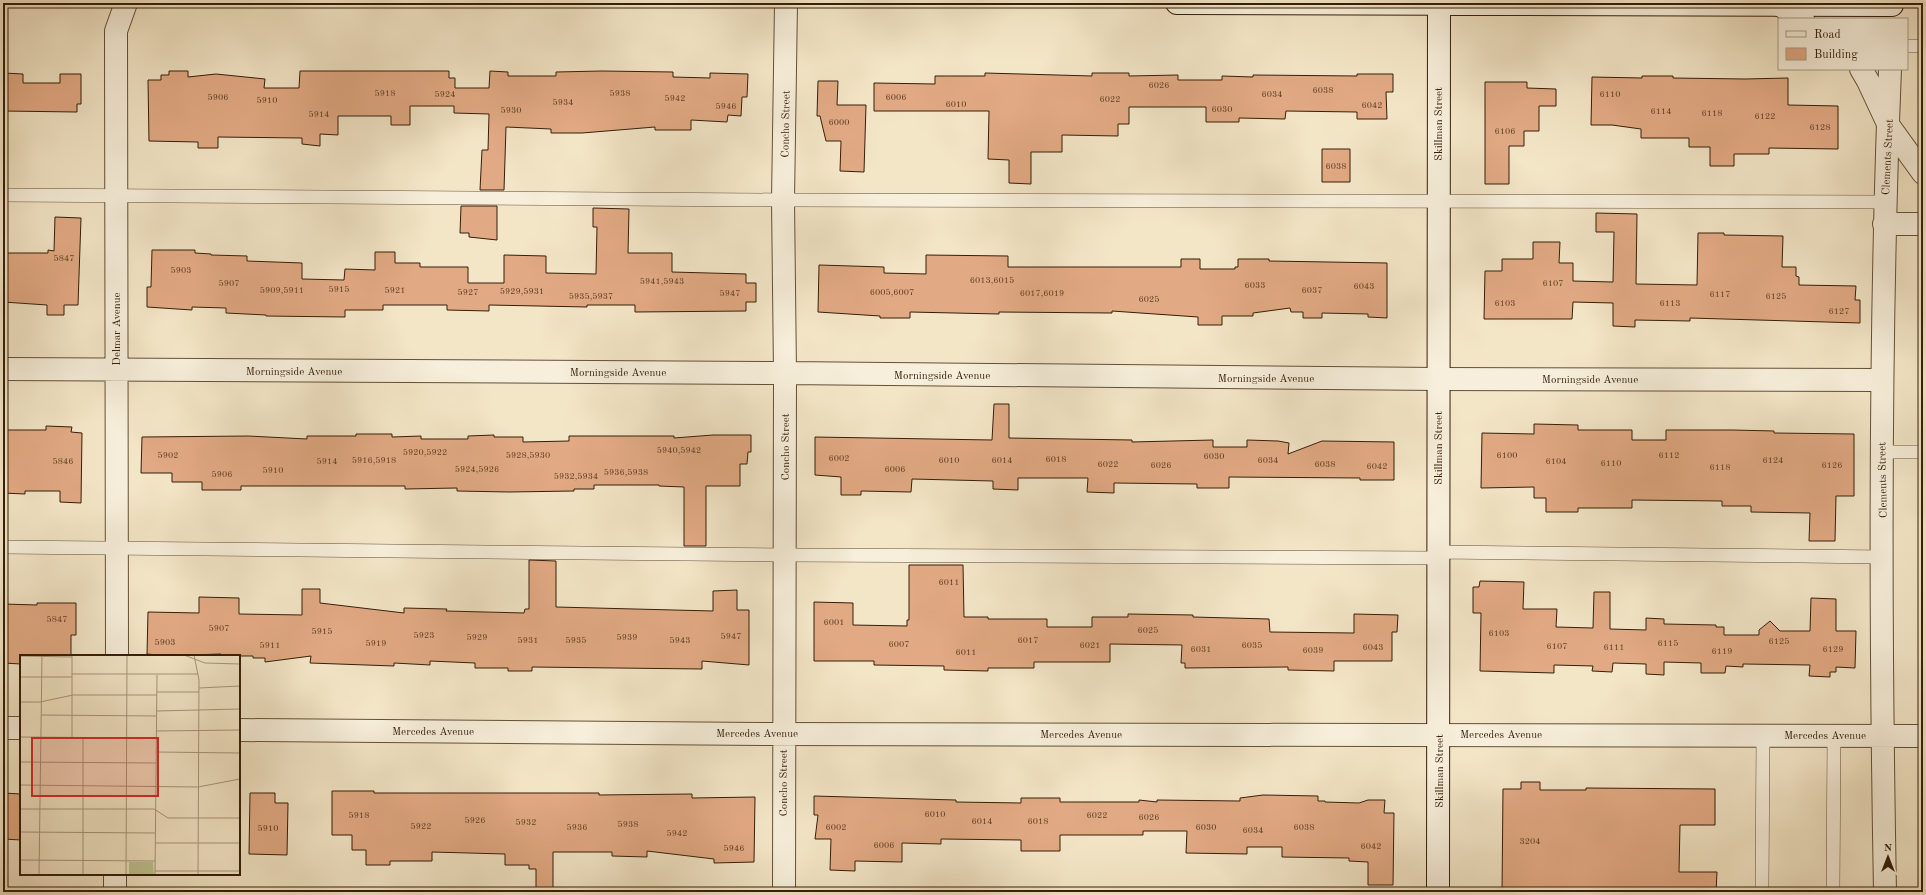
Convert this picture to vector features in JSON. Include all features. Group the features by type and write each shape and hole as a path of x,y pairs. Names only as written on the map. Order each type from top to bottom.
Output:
{"street":[{"name":"Delmar Avenue","path":"117,655 116,31 126,3"},
{"name":"Concho Street","path":"784,892 783,734 785,373 783,200 786,3"},
{"path":"1177,3 1778,4 1892,9"},
{"name":"Skillman Street","path":"1438,892 1439,3"},
{"path":"1778,4 1801,18"},
{"path":"1862,70 1889,126 1923,173"},
{"name":"Clements Street","path":"1885,892 1882,735 1883,557 1881,380 1890,70"},
{"path":"1885,213 1923,224"},
{"name":"Morningside Avenue","path":"3,370 785,373 1438,379 1881,380"},
{"path":"3,728 20,728"},
{"name":"Mercedes Avenue","path":"240,730 783,734 1923,736"},
{"path":"115,892 116,875"}],"lane":[{"path":"1908,46 1923,46"},
{"path":"3,195 116,197 1438,202 1885,213"},
{"path":"1881,452 1923,452"},
{"path":"3,548 784,555 1883,557"},
{"path":"1762,892 1763,735"},
{"path":"1833,892 1834,735"}],"building":[{"path":"169,71 188,71 188,77 216,74 265,79 264,88 299,88 300,71 449,71 449,78 455,78 455,88 489,88 490,71 508,72 508,76 556,76 556,72 602,71 673,72 673,77 710,78 710,73 748,74 747,97 742,97 741,116 728,115 727,122 691,120 691,130 655,130 655,127 582,133 551,133 551,129 506,127 504,190 480,190 482,150 488,150 489,114 454,113 454,106 410,106 410,125 391,125 391,116 338,116 338,135 320,134 320,146 302,144 302,138 218,137 218,148 198,148 198,142 149,141 148,80 161,80 161,75 169,75"},
{"path":"3,73 23,74 23,83 60,83 60,74 81,74 81,104 77,104 77,112 3,111"},
{"path":"985,73 1092,76 1092,73 1129,73 1129,76 1178,75 1178,80 1222,80 1222,76 1253,77 1253,75 1357,76 1357,74 1393,74 1393,92 1386,92 1387,119 1357,119 1357,112 1286,111 1285,119 1239,118 1239,122 1206,122 1206,107 1129,107 1129,124 1118,124 1118,136 1062,135 1062,152 1031,152 1031,184 1009,183 1009,160 988,159 989,111 874,111 874,83 935,84 935,76 985,76"},
{"path":"1642,76 1745,79 1788,78 1788,105 1838,106 1838,149 1769,148 1769,154 1734,154 1734,166 1710,166 1710,147 1689,147 1689,138 1641,138 1641,129 1612,125 1591,125 1592,77 1642,78"},
{"path":"818,81 838,81 837,105 866,105 864,172 840,171 841,141 826,141 820,116 817,116"},
{"path":"1485,82 1527,82 1527,88 1556,89 1556,106 1539,106 1539,131 1524,131 1524,146 1509,146 1509,184 1485,184"},
{"path":"1322,149 1350,149 1350,182 1322,182"},
{"path":"461,206 497,206 497,240 469,237 469,233 460,233"},
{"path":"593,208 629,209 628,253 672,253 672,272 746,274 746,283 756,283 756,302 746,302 746,311 635,312 635,305 587,305 587,307 489,305 489,311 447,310 447,305 383,305 383,310 345,310 345,317 266,316 226,313 226,308 192,307 192,310 147,307 147,287 151,287 152,250 195,250 195,253 211,255 247,256 247,261 302,263 302,279 344,280 345,269 375,270 375,252 395,252 395,263 420,263 420,267 468,267 468,283 504,283 504,255 546,256 546,273 596,274 597,227 593,227"},
{"path":"1596,213 1637,214 1636,284 1697,285 1698,233 1783,236 1782,267 1796,267 1796,276 1799,277 1799,285 1856,286 1855,300 1860,300 1860,323 1690,318 1690,321 1635,320 1635,327 1613,326 1613,303 1573,302 1572,319 1484,319 1485,271 1502,271 1502,259 1533,259 1533,242 1560,242 1559,263 1573,263 1573,281 1613,282 1614,232 1596,232"},
{"path":"55,217 81,218 78,305 64,305 64,315 47,315 47,305 3,302 3,253 48,253 48,250 54,251"},
{"path":"926,255 1008,256 1008,267 1181,267 1181,259 1200,259 1200,269 1235,269 1235,267 1238,267 1238,259 1387,263 1387,318 1368,317 1368,314 1322,313 1322,318 1303,318 1303,312 1291,312 1290,308 1253,313 1253,316 1222,316 1222,325 1198,325 1198,317 1112,311 1112,313 999,312 999,314 910,312 910,318 880,318 880,316 818,312 819,265 884,267 884,273 926,274"},
{"path":"994,404 1009,404 1009,438 1132,440 1132,442 1213,440 1213,447 1247,447 1247,440 1278,441 1289,443 1288,454 1322,441 1394,442 1394,480 1360,480 1360,478 1229,477 1229,488 1197,488 1197,484 1114,483 1114,493 1087,492 1088,478 1018,478 1018,490 993,489 993,481 912,479 911,492 861,491 861,495 841,495 841,477 815,475 815,437 992,440"},
{"path":"1534,424 1578,425 1578,430 1632,430 1632,440 1666,440 1666,430 1733,430 1774,431 1774,433 1854,434 1854,496 1836,496 1835,541 1809,541 1810,513 1751,512 1751,506 1722,506 1722,501 1632,500 1632,508 1578,508 1578,512 1546,512 1546,498 1534,498 1534,487 1481,488 1482,433 1534,434"},
{"path":"46,426 72,427 71,432 82,433 81,503 60,502 60,491 25,491 25,494 3,493 3,430 46,430"},
{"path":"356,434 392,434 392,437 421,436 421,439 468,439 468,436 494,435 494,437 523,437 523,442 569,441 569,436 674,436 674,438 713,435 751,435 751,452 748,452 747,464 740,464 740,486 706,486 706,546 684,546 684,487 659,485 594,485 594,489 574,489 574,491 509,492 457,491 457,488 405,489 405,486 241,486 241,490 202,490 202,482 172,482 172,473 141,473 142,437 248,436 307,439 307,436 356,436"},
{"path":"529,560 556,561 556,607 713,611 713,591 737,590 737,610 749,610 749,665 702,661 702,669 532,667 532,671 508,671 508,668 475,668 475,663 430,661 430,665 394,663 394,666 310,663 311,656 265,662 265,658 253,658 253,656 240,655 147,654 148,612 199,613 199,597 239,598 239,614 302,615 302,589 320,589 320,603 404,613 404,608 447,609 446,611 524,613 525,609 529,609"},
{"path":"909,565 963,565 964,617 988,617 988,619 1047,619 1047,627 1092,627 1092,617 1128,617 1128,614 1193,615 1193,617 1269,619 1270,632 1354,633 1354,614 1398,615 1397,632 1392,632 1392,661 1334,661 1334,671 1288,670 1288,667 1185,668 1185,663 1181,663 1182,645 1110,644 1110,662 1034,662 1034,668 988,668 988,671 944,670 944,666 874,665 874,661 814,661 814,602 853,603 853,625 907,626 907,620 909,620"},
{"path":"1480,581 1524,582 1523,609 1557,609 1556,627 1593,628 1594,592 1610,592 1610,629 1646,630 1646,618 1664,619 1664,624 1716,625 1716,627 1724,627 1724,635 1759,635 1759,630 1770,621 1780,631 1810,631 1811,598 1836,599 1836,631 1856,631 1855,668 1836,667 1836,672 1830,672 1830,677 1809,676 1810,665 1743,664 1743,667 1726,666 1725,673 1701,673 1701,663 1664,662 1664,675 1646,674 1646,664 1613,663 1612,672 1592,671 1593,666 1554,665 1554,673 1480,671 1481,613 1473,613 1473,587 1479,587"},
{"path":"37,603 76,603 76,635 71,635 71,655 20,655 20,664 3,663 3,604 37,605"},
{"path":"1521,782 1540,782 1540,790 1586,790 1586,788 1715,789 1715,825 1680,825 1679,872 1717,872 1716,892 1502,892 1503,789 1521,789"},
{"path":"332,791 374,791 374,793 599,793 599,795 692,794 692,798 755,797 754,862 714,863 714,859 647,851 647,857 612,856 612,852 553,852 553,892 536,892 536,869 529,869 529,865 505,865 505,854 432,852 432,861 390,861 390,865 366,865 366,850 352,850 352,835 332,835"},
{"path":"3,793 20,794 20,840 3,839"},
{"path":"250,793 275,793 275,803 288,803 287,855 249,854"},
{"path":"1263,795 1318,796 1318,801 1325,802 1359,803 1368,800 1385,800 1384,813 1394,813 1393,885 1368,885 1368,862 1349,861 1349,858 1282,857 1282,847 1247,847 1247,854 1186,853 1187,831 1143,831 1143,835 1060,835 1060,851 1021,851 1021,840 941,839 941,844 902,843 902,862 855,861 855,871 830,870 831,839 815,839 818,815 814,815 814,796 1021,803 1021,798 1060,798 1060,802 1139,802 1139,800 1157,802 1157,800 1240,801 1240,798"}]}
